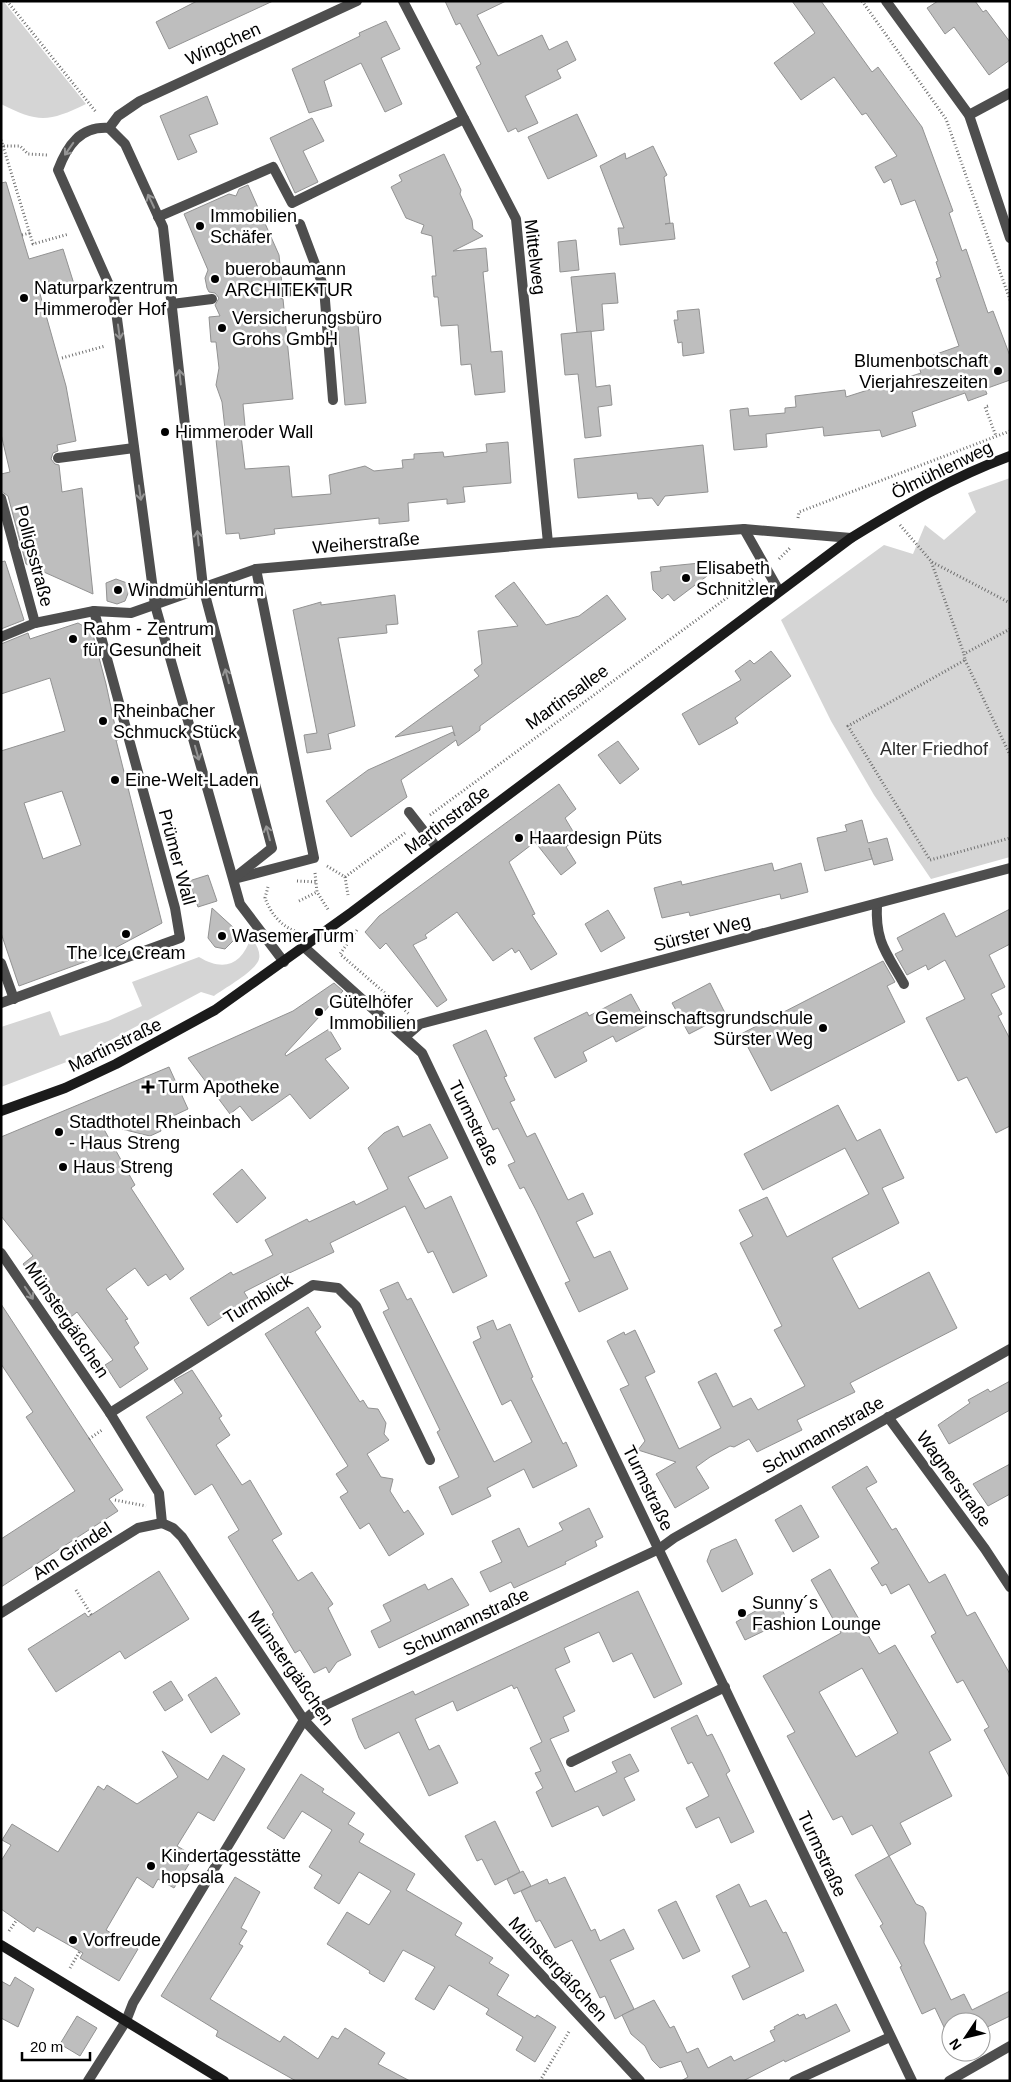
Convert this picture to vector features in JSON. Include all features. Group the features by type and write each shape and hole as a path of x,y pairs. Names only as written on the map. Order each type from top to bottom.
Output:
{"main road":[{"name":"Ölmühlenweg","path":"889,514 917,497 980,467 1010,456"},
{"name":"Martinstraße","path":"1,1111 65,1088 166,1038 215,1010 352,912 851,538 889,514"},
{"path":"1,1945 224,2081"}],"street":[{"name":"Wingchen","path":"109,128 118,116 140,101 357,1"},
{"name":"Mittelweg","path":"403,1 516,219 548,542"},
{"path":"886,1 969,115 1010,238"},
{"path":"969,115 1010,93"},
{"path":"158,217 273,167 292,203 464,119"},
{"path":"233,880 272,848 204,587 163,227 125,144 109,128 79,135 64,155 58,170 114,296 155,605 233,880 240,904 284,962"},
{"path":"300,224 324,288 333,400"},
{"path":"282,292 324,288"},
{"path":"172,304 212,299"},
{"path":"58,458 134,448"},
{"name":"Polligsstraße","path":"1,498 36,623"},
{"path":"744,529 778,592"},
{"name":"Weiherstraße","path":"1,637 36,623 94,611 131,613 256,569 548,542 744,529 851,538"},
{"path":"233,880 314,858 256,569"},
{"name":"Prümer Wall","path":"14,999 180,938 175,908 94,611"},
{"path":"409,812 437,848"},
{"name":"Sürster Weg","path":"405,1037 420,1024 1010,868"},
{"path":"878,904 876,925 879,939 904,984"},
{"name":"Turmstraße","path":"304,947 422,1053 912,2081"},
{"path":"1,964 14,999 1,1003"},
{"name":"Münstergäßchen","path":"1,1253 110,1413 159,1493 162,1523 173,1528 182,1537 304,1720 640,2081"},
{"name":"Turmblick","path":"110,1413 313,1285 338,1288 356,1306 430,1460"},
{"name":"Schumannstraße","path":"88,2081 126,2021 133,2003 304,1720 318,1709 659,1549 674,1538 1010,1349"},
{"name":"Wagnerstraße","path":"888,1417 986,1549 1010,1587"},
{"name":"Am Grindel","path":"1,1614 138,1528 162,1523"},
{"path":"571,1762 725,1687"},
{"path":"794,2081 890,2037"},
{"path":"949,2081 1010,2046"}],"path":[{"path":"7,1 109,128"},
{"path":"862,1 946,119 1010,300"},
{"path":"1,140 33,244 70,234 74,242"},
{"path":"3,146 20,146 28,154 64,155"},
{"path":"22,235 30,233"},
{"path":"62,358 108,345 109,354"},
{"path":"988,406 985,407 996,436 1010,431"},
{"name":"Martinsallee","path":"344,877 788,552 796,532 799,512 996,436"},
{"path":"889,514 918,544 931,561 964,654 964,660 1010,755"},
{"path":"931,561 1010,603"},
{"path":"964,654 1010,629"},
{"path":"964,660 848,726 930,860 1010,838"},
{"path":"314,858 316,892 329,910 324,916"},
{"path":"292,880 316,882"},
{"path":"270,884 265,898 269,906 284,926 293,931 302,931"},
{"path":"299,901 316,892"},
{"path":"352,912 361,925 340,954 420,1024"},
{"path":"114,1500 161,1509"},
{"path":"76,1590 92,1616"},
{"path":"9,1932 16,1921"},
{"path":"70,1968 80,1951"},
{"path":"540,2081 579,2016"}],"green space":[{"path":"4,2 86,104 53,117 44,118 25,115 1,104 1,4"},
{"name":"Alter Friedhof","path":"1010,478 1010,857 931,879 874,795 831,721 781,620 884,545 913,554 925,525 944,540 976,512 968,493"},
{"path":"251,937 259,953 257,964 214,996 201,992 77,1058 1,1087 1,1027 50,1011 60,1036 108,1021 142,1006 132,982 199,957 216,964 224,965 231,963 243,954"}],"building":[{"path":"197,1 273,1 169,49 156,22"},
{"path":"445,1 506,1 477,15 498,56 542,35 549,50 567,41 576,60 557,70 561,78 525,96 538,123 518,132 516,128 508,132 476,67 481,64 460,23 456,25"},
{"path":"792,1 821,1 872,72 878,67 922,127 953,211 949,213 962,251 966,249 988,313 993,311 1010,356 1010,380 985,389 987,394 968,401 965,393 912,412 916,426 882,437 880,430 824,436 823,427 766,434 767,447 734,450 730,410 748,408 749,416 785,413 785,408 796,407 795,396 845,390 846,397 921,373 917,361 959,346 936,279 941,277 936,262 938,261 915,200 901,205 891,179 884,183 875,167 897,156 866,113 862,115 834,77 801,100 774,63 815,33"},
{"path":"938,1 975,1 983,12 986,10 1010,42 1010,60 989,75 954,27 945,34 927,8"},
{"path":"386,21 400,49 381,58 402,104 385,112 361,63 324,81 332,106 309,113 292,69 360,36 359,33"},
{"path":"207,96 218,124 189,135 197,152 178,160 160,116"},
{"path":"577,114 597,156 548,179 528,137"},
{"path":"312,118 324,141 303,151 318,182 295,193 270,138"},
{"path":"653,146 667,175 664,177 670,223 665,224 673,223 675,239 620,245 618,228 624,228 600,166 625,153 626,159"},
{"path":"444,154 461,190 460,194 472,220 473,229 483,236 453,251 486,248 488,271 483,272 491,352 502,351 505,392 475,395 471,364 461,365 458,325 441,326 438,297 434,297 432,276 436,276 432,236 421,233 424,225 406,218 391,187 402,181 399,175"},
{"path":"6,182 29,259 63,249 74,284 40,294 66,386 76,441 57,445 58,451 53,453 51,459 55,464 59,465 62,492 82,488 93,594 26,564 8,496 1,491 1,474 10,472 1,434 1,183"},
{"path":"248,185 279,255 282,285 276,289 275,293 279,298 283,299 293,399 243,404 245,426 236,427 240,427 245,469 289,466 292,497 331,494 329,475 365,466 374,471 403,468 402,460 414,459 414,454 443,452 444,457 487,452 486,444 508,442 511,483 463,487 465,502 447,504 447,499 408,503 409,521 379,524 379,518 274,529 275,534 240,539 239,533 226,534 215,430 225,429 222,402 216,385 219,368 216,342 211,342 209,317 220,316 215,305 219,298 215,293 209,292 207,288 205,278 208,270 184,214 229,194 236,196 239,189"},
{"path":"576,240 579,270 560,272 558,242"},
{"path":"615,273 618,303 602,304 604,330 577,333 571,277"},
{"path":"699,309 704,353 683,356 682,342 678,343 674,320 678,320 677,311"},
{"path":"357,315 366,403 345,405 337,316"},
{"path":"591,331 596,387 610,385 612,405 598,407 601,436 585,438 578,374 565,375 561,334"},
{"path":"703,445 708,492 665,496 658,506 652,498 638,499 637,493 578,498 574,459"},
{"path":"5,561 24,620 1,629 1,562"},
{"path":"700,563 707,576 674,601 668,594 662,599 653,590 651,572 661,571 660,567"},
{"name":"Windmühlenturm","path":"116,579 127,583 129,591 125,601 117,604 107,601 106,583"},
{"path":"514,582 546,625 579,616 607,595 626,619 480,726 480,730 458,746 456,740 401,780 407,797 351,837 326,801 368,770 453,732 455,736 452,726 395,737 479,676 474,670 482,664 478,631 518,626 495,596"},
{"path":"395,595 398,624 386,625 387,633 338,638 355,726 328,734 331,749 307,753 304,735 317,733 293,610 321,602 321,605"},
{"path":"78,623 92,631 106,684 118,740 116,740 162,923 98,957 19,986 1,933 1,751 65,731 50,678 1,694 1,644 28,633 30,639","holes":["62,791 81,845 43,859 24,803"]},
{"path":"771,651 791,676 735,718 738,723 699,745 682,714 741,680 735,671 750,660 754,664"},
{"path":"618,741 639,769 620,784 598,755"},
{"path":"559,784 576,809 565,818 577,838 566,847 576,863 561,875 535,842 509,862 535,914 532,915 557,954 531,970 519,950 515,953 512,948 493,961 457,912 425,935 427,938 413,945 447,1000 437,1007 386,943 380,949 365,932 379,916"},
{"path":"862,820 868,843 887,838 893,860 874,865 869,848 872,859 825,871 817,838 847,831 845,825"},
{"path":"772,863 774,871 801,863 808,892 781,899 780,894 690,916 689,912 662,918 654,888 681,881 682,885"},
{"path":"208,875 217,901 198,907 189,881"},
{"name":"Wasemer Turm","path":"212,908 235,929 235,939 225,949 215,947 208,938"},
{"path":"1010,909 1010,944 989,955 1005,987 991,994 1002,1014 998,1016 1010,1039 1010,1126 996,1133 967,1077 958,1081 926,1018 965,999 945,960 928,970 926,965 907,975 895,954 903,950 897,938 944,913 956,937"},
{"path":"608,910 625,938 601,952 585,924"},
{"path":"883,961 895,982 887,986 905,1022 771,1091 741,1034"},
{"path":"334,983 343,991 285,1054 286,1056 329,1029 341,1049 325,1059 349,1088 310,1119 290,1094 252,1121 240,1106 230,1114 188,1058 293,1011"},
{"path":"710,983 726,1015 689,1034 672,1003"},
{"path":"631,994 648,1025 616,1042 613,1036 583,1052 587,1061 555,1078 534,1038 587,1012 589,1016"},
{"path":"486,1030 507,1076 504,1077 515,1100 510,1102 527,1137 535,1133 568,1200 583,1193 593,1214 576,1222 594,1258 610,1251 628,1289 579,1312 565,1283 570,1281 536,1210 524,1187 520,1189 508,1165 515,1162 498,1128 493,1130 453,1045"},
{"path":"169,1067 188,1109 158,1123 161,1131 150,1136 101,1124 135,1185 131,1188 184,1269 170,1280 166,1274 148,1286 135,1268 106,1289 128,1319 125,1320 139,1343 134,1347 148,1369 120,1388 105,1365 113,1360 77,1312 66,1321 23,1264 33,1256 1,1216 1,1137"},
{"path":"838,1105 857,1141 880,1129 904,1178 882,1188 899,1223 832,1258 859,1309 929,1272 957,1328 850,1383 855,1392 797,1420 802,1430 757,1452 749,1439 734,1447 730,1446 710,1457 696,1467 709,1488 675,1508 656,1474 676,1462 638,1450 645,1441 620,1389 629,1385 607,1341 624,1332 625,1335 635,1330 655,1372 645,1377 679,1449 721,1428 698,1382 716,1373 733,1407 751,1398 758,1410 805,1386 774,1330 782,1326 740,1243 753,1236 739,1210 767,1197 787,1237 869,1194 845,1148 763,1190 744,1154"},
{"path":"430,1124 448,1158 408,1177 425,1209 451,1196 487,1276 453,1293 433,1251 428,1253 405,1206 330,1243 334,1252 283,1276 281,1273 244,1292 249,1300 208,1326 190,1298 231,1272 233,1275 273,1255 265,1240 307,1219 309,1222 354,1201 356,1205 388,1189 368,1148 384,1133 398,1126 403,1137"},
{"path":"242,1169 266,1198 237,1223 213,1194"},
{"path":"398,1282 407,1300 411,1298 494,1462 532,1442 511,1400 502,1405 473,1342 481,1338 477,1327 493,1320 497,1330 510,1324 533,1377 531,1378 563,1444 566,1442 577,1466 533,1488 524,1469 487,1488 491,1496 452,1515 439,1487 459,1477 437,1432 440,1430 383,1312 389,1309 380,1290"},
{"path":"1,1304 123,1490 109,1499 118,1511 1,1587 1,1539 75,1491 26,1417 33,1412 1,1364"},
{"path":"308,1307 321,1327 315,1332 360,1402 363,1400 368,1408 378,1409 386,1423 384,1434 389,1440 367,1454 381,1477 393,1479 390,1491 404,1513 408,1510 424,1534 389,1556 369,1523 360,1529 340,1497 348,1492 336,1474 348,1466 265,1334"},
{"path":"192,1370 222,1416 219,1418 230,1435 216,1445 242,1485 250,1480 282,1534 272,1540 298,1581 312,1572 333,1604 328,1608 351,1655 337,1662 329,1673 326,1667 314,1673 300,1650 295,1653 272,1614 274,1613 228,1537 239,1530 212,1484 195,1495 146,1417 183,1393 174,1380"},
{"path":"1010,1381 1010,1410 949,1444 938,1425 970,1403 968,1400 988,1389 990,1392"},
{"path":"1010,1464 1010,1494 988,1506 973,1484"},
{"path":"867,1466 877,1482 866,1488 892,1530 896,1528 929,1583 945,1574 967,1616 975,1612 1010,1674 1010,1778 984,1730 989,1727 963,1680 957,1683 931,1636 936,1633 909,1584 891,1594 886,1584 882,1586 871,1568 879,1563 832,1487"},
{"path":"801,1505 819,1537 793,1552 775,1520"},
{"path":"589,1508 603,1537 595,1541 597,1546 565,1562 566,1564 514,1588 511,1582 490,1592 480,1572 502,1562 492,1541 519,1528 528,1547 563,1530 559,1523"},
{"path":"736,1539 753,1574 722,1592 707,1561 711,1550"},
{"path":"830,1569 879,1654 895,1645 951,1740 929,1752 952,1796 900,1823 911,1844 889,1856 872,1825 852,1835 842,1816 833,1820 787,1736 795,1732 763,1676 841,1633 811,1580","holes":["862,1668 898,1733 856,1757 819,1692"]},
{"path":"159,1571 189,1619 125,1659 120,1651 56,1692 28,1649 85,1613 88,1617"},
{"path":"452,1578 469,1605 379,1648 371,1631 391,1621 383,1605 425,1584 428,1590"},
{"path":"638,1591 682,1684 654,1698 632,1653 613,1662 599,1632 564,1648 570,1662 555,1669 575,1711 563,1717 569,1731 550,1739 575,1792 617,1772 612,1762 630,1754 639,1771 624,1778 635,1800 603,1816 598,1806 552,1827 536,1792 543,1788 535,1773 541,1771 530,1748 542,1742 517,1687 514,1689 512,1685 457,1711 453,1701 415,1719 429,1750 439,1745 458,1783 429,1796 399,1732 365,1749 352,1719 413,1691 415,1695"},
{"path":"777,1599 787,1620 745,1640 736,1622"},
{"path":"216,1677 240,1714 211,1733 188,1695"},
{"path":"171,1681 183,1700 165,1711 153,1692"},
{"path":"697,1715 707,1736 712,1734 722,1754 730,1771 726,1774 754,1832 731,1843 719,1817 696,1828 686,1808 709,1796 692,1762 688,1764 671,1728"},
{"path":"162,1751 208,1780 223,1755 245,1769 214,1821 198,1812 177,1846 194,1856 174,1888 158,1879 153,1888 137,1877 106,1930 138,1949 119,1981 80,1958 83,1953 37,1927 34,1932 1,1909 1,1861 11,1845 2,1840 12,1824 58,1852 98,1786 104,1790 107,1785 137,1804 178,1777"},
{"path":"301,1774 324,1789 322,1792 355,1813 348,1824 364,1834 359,1842 415,1874 406,1890 462,1923 455,1935 493,1958 489,1963 509,1975 497,1995 535,2018 537,2015 556,2027 535,2062 516,2050 523,2037 486,2014 489,2009 449,1985 434,2010 415,1999 435,1967 403,1950 384,1982 327,1944 347,1912 369,1925 391,1891 359,1872 339,1904 314,1888 322,1875 309,1867 332,1830 302,1811 284,1839 267,1828"},
{"path":"495,1821 520,1872 495,1885 482,1859 477,1861 465,1836"},
{"path":"889,1856 916,1904 923,1907 926,1913 924,1943 951,2000 964,1994 972,2010 1010,1991 1010,2016 991,2025 991,2012 941,2012 941,2021 935,2008 922,2014 900,1967 902,1966 880,1926 883,1924 855,1875"},
{"path":"523,1871 531,1886 514,1894 507,1879"},
{"path":"235,1877 260,1892 241,1928 247,1931 239,1944 243,1946 210,1999 280,2042 284,2036 318,2059 332,2036 338,2039 345,2028 385,2053 378,2064 410,2081 296,2081 216,2036 218,2031 161,1996"},
{"path":"565,1877 591,1931 595,1929 600,1941 624,1929 634,1949 610,1960 634,2009 615,2019 605,1996 600,1998 572,1940 555,1948 540,1920 536,1922 521,1891 547,1879 549,1884"},
{"path":"739,1884 750,1907 766,1900 783,1933 786,1932 804,1971 743,2000 732,1976 750,1967 716,1896"},
{"path":"676,1901 700,1951 683,1959 658,1910"},
{"path":"15,1977 34,1989 18,2027 1,2018 1,1981 10,1986"},
{"path":"654,2000 670,2028 674,2026 687,2053 698,2048 708,2068 731,2056 734,2061 775,2041 770,2031 798,2014 799,2016 804,2014 806,2019 836,2004 850,2031 785,2062 784,2060 743,2081 681,2081 688,2077 681,2061 660,2068 652,2060 645,2046 631,2034 622,2015"},
{"path":"77,2016 97,2028 80,2056 60,2044"}],"place":[{"name":"Immobilien Schäfer","path":"200,226"},
{"name":"buerobaumann ARCHITEKTUR","path":"215,279"},
{"name":"Naturparkzentrum Himmeroder Hof","path":"24,298"},
{"name":"Versicherungsbüro Grohs GmbH","path":"222,328"},
{"name":"Blumenbotschaft Vierjahreszeiten","path":"998,371"},
{"name":"Himmeroder Wall","path":"165,432"},
{"name":"Elisabeth Schnitzler","path":"686,578"},
{"name":"Windmühlenturm","path":"118,590"},
{"name":"Rahm - Zentrum für Gesundheit","path":"73,639"},
{"name":"Rheinbacher Schmuck Stück","path":"103,721"},
{"name":"Eine-Welt-Laden","path":"115,780"},
{"name":"Haardesign Püts","path":"519,838"},
{"name":"The Ice Cream","path":"126,934"},
{"name":"Wasemer Turm","path":"222,936"},
{"name":"Gütelhöfer Immobilien","path":"319,1012"},
{"name":"Gemeinschaftsgrundschule Sürster Weg","path":"823,1028"},
{"name":"Turm Apotheke","path":"148,1087"},
{"name":"Stadthotel Rheinbach - Haus Streng","path":"59,1132"},
{"name":"Haus Streng","path":"63,1167"},
{"name":"Sunny´s Fashion Lounge","path":"742,1613"},
{"name":"Kindertagesstätte hopsala","path":"151,1866"},
{"name":"Vorfreude","path":"73,1940"}]}
